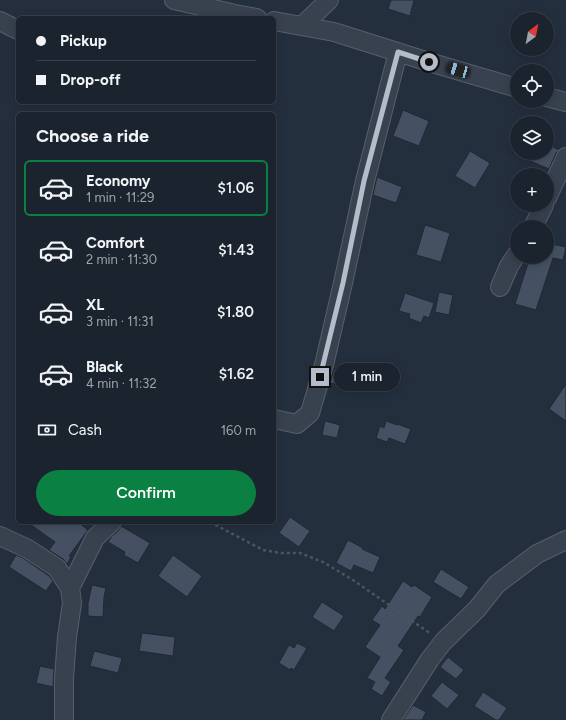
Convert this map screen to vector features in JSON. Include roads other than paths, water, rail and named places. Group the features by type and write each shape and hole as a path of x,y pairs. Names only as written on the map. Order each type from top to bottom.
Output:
{"street":[{"path":"174,0 246,16"},
{"path":"302,26 329,0"},
{"path":"0,21 16,29"},
{"path":"276,21 334,32 510,86"},
{"path":"276,419 297,424 310,413 324,365 364,181 398,52"},
{"path":"554,98 566,102"},
{"path":"554,183 566,157"},
{"path":"500,287 511,264"},
{"path":"70,588 95,538 110,524"},
{"path":"0,536 28,548 57,568 70,588 72,603 67,637 64,678 64,720"},
{"path":"391,720 430,659 443,642 477,609 497,584 536,554 566,540"}]}
